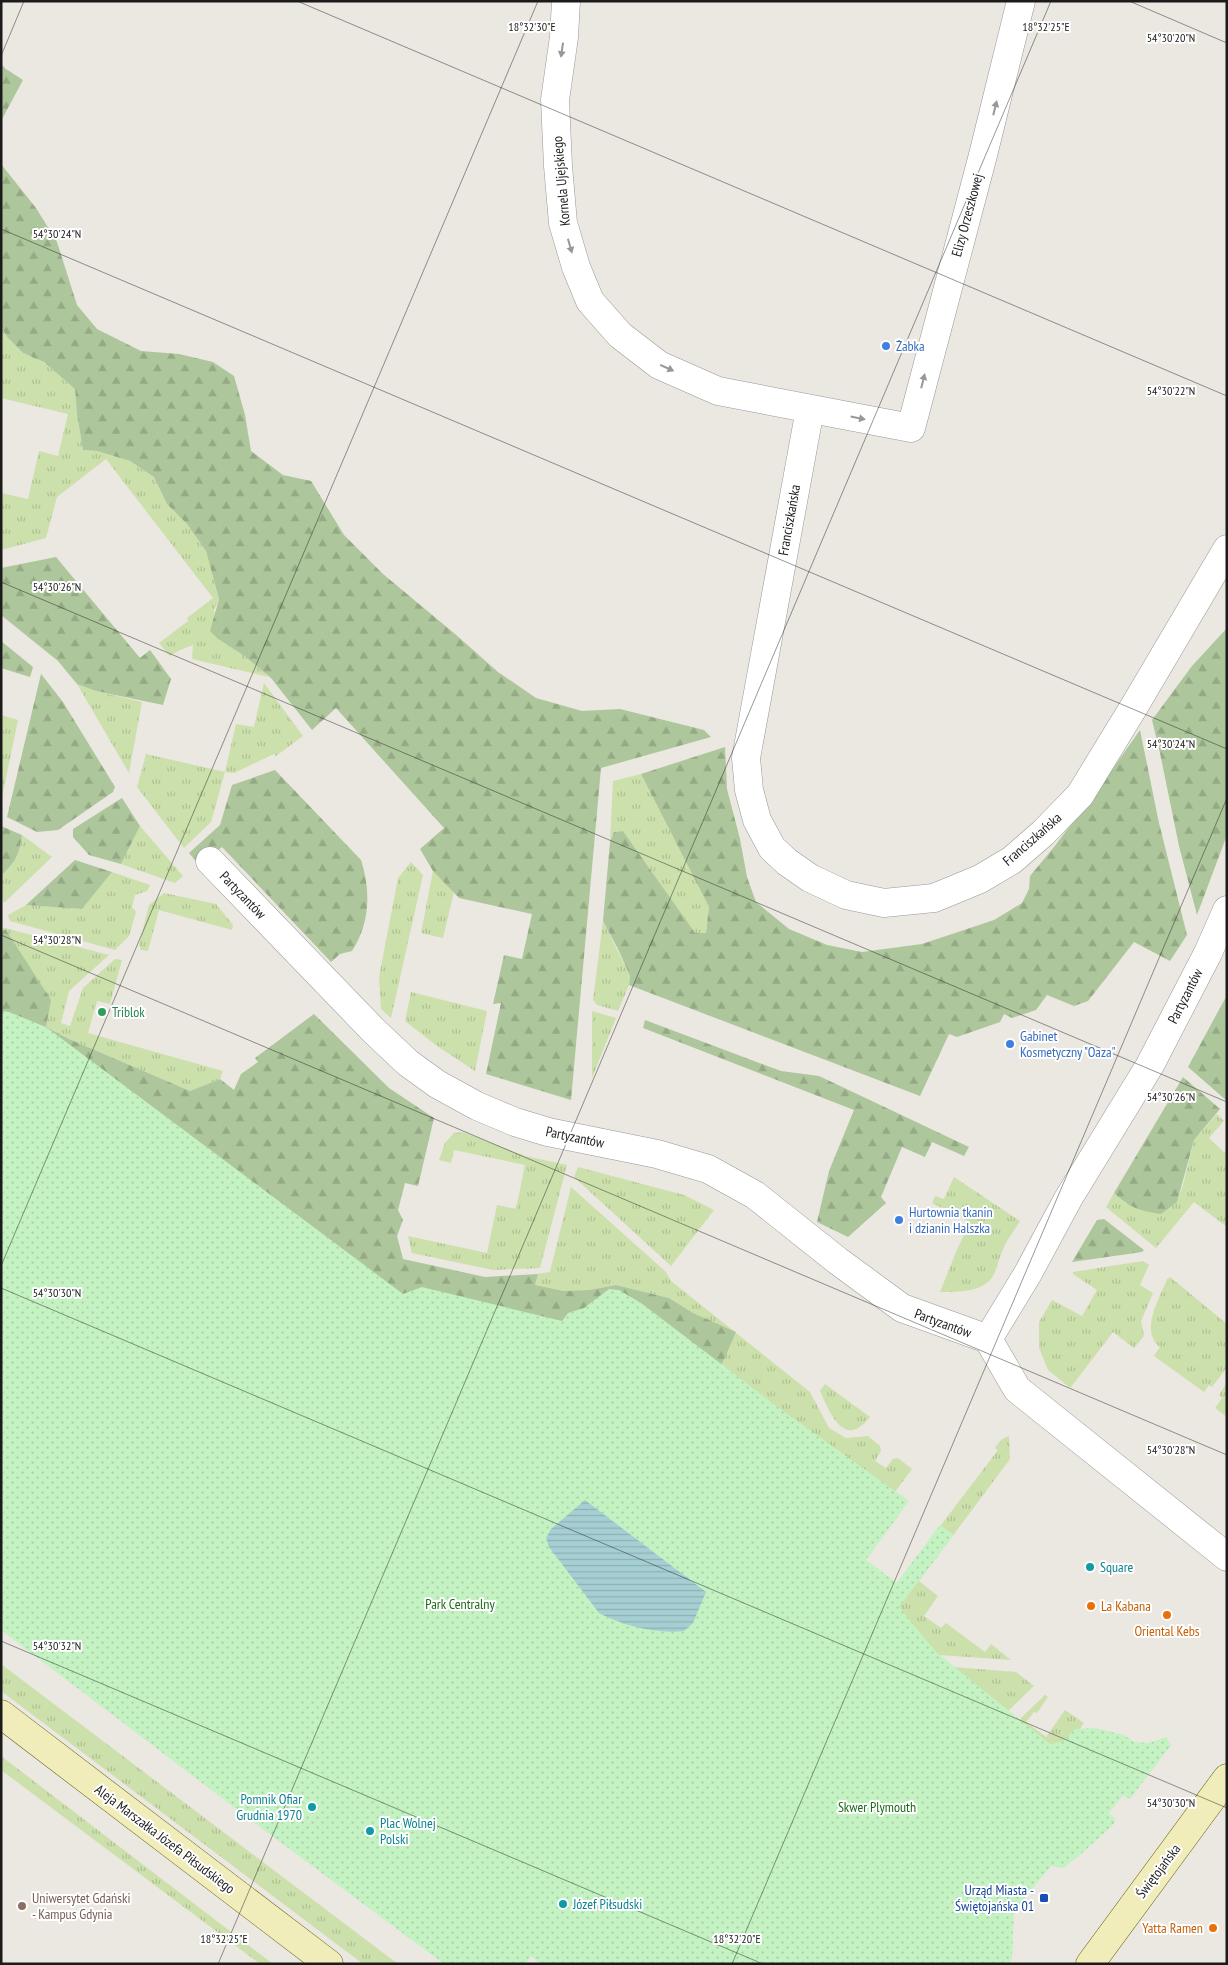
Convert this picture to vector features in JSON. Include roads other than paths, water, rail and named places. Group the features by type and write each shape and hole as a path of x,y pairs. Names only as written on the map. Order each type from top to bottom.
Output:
{"street":[{"name":"Kornela Ujejskiego","path":"566,1 564,37 555,100 558,166 563,223 576,268 590,301 620,335 660,365 718,391 911,428"},
{"name":"Elizy Orzeszkowej","path":"911,428 983,155 1021,1"},
{"name":"Franciszkańska","path":"810,409 746,758 749,790 757,820 772,848 787,862 810,878 846,895 884,903 934,898 980,879 1004,865 1043,834 1080,795 1227,549"},
{"name":"Partyzantów","path":"210,861 374,1031 408,1063 437,1084 477,1106 515,1122 548,1132 657,1154 708,1168 755,1196 902,1308 988,1339 1017,1389 1227,1557"},
{"name":"Partyzantów","path":"988,1339 1027,1275 1068,1199 1150,1064 1208,953 1227,910"},
{"name":"Aleja Marszałka Józefa Piłsudskiego","path":"1,1714 329,1964"},
{"name":"Świętojańska","path":"1090,1964 1227,1778"}],"water":[{"path":"585,1500 706,1592 693,1623 684,1631 674,1632 640,1628 608,1618 599,1613 549,1547 546,1538 551,1529"}],"place":[{"name":"Żabka","path":"886,346"},
{"name":"Triblok","path":"102,1012"},
{"name":"Gabinet Kosmetyczny \"Oaza\"","path":"1010,1044"},
{"name":"Hurtownia tkanin i dzianin Halszka","path":"899,1220"},
{"name":"Square","path":"1090,1567"},
{"name":"La Kabana","path":"1091,1606"},
{"name":"Oriental Kebs","path":"1167,1615"},
{"name":"Pomnik Ofiar Grudnia 1970","path":"312,1807"},
{"name":"Plac Wolnej Polski","path":"370,1831"},
{"name":"Urząd Miasta - Świętojańska 01","path":"1044,1898"},
{"name":"Józef Piłsudski","path":"563,1904"},
{"name":"Uniwersytet Gdański - Kampus Gdynia","path":"22,1906"},
{"name":"Yatta Ramen","path":"1213,1928"}],"park label":[{"name":"Park Centralny","path":"460,1604"},
{"name":"Skwer Plymouth","path":"877,1807"}]}
